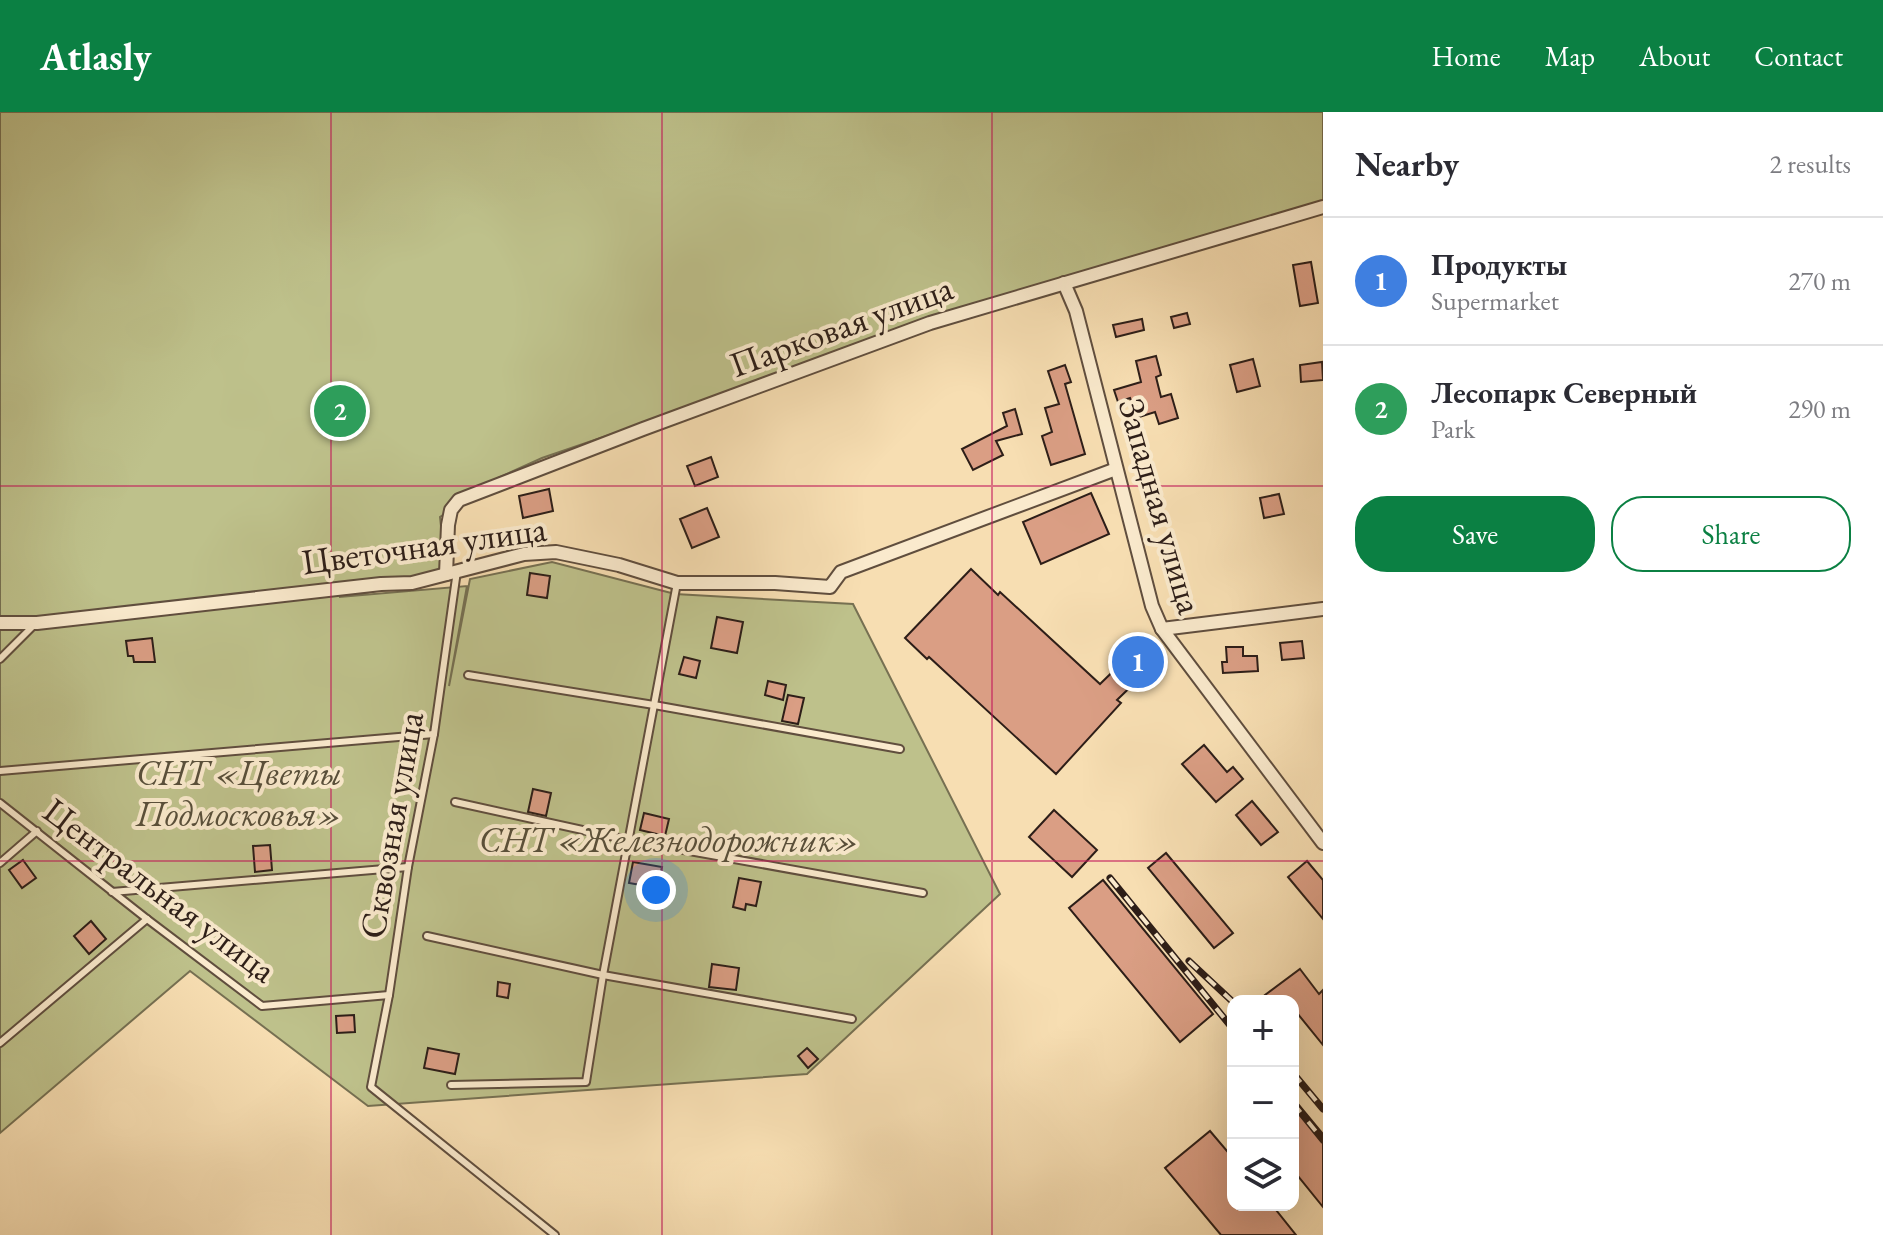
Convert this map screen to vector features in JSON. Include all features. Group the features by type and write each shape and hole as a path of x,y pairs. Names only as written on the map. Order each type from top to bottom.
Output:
{"street":[{"name":"Парковая улица","path":"452,573 448,525 451,510 459,500 930,323 1323,207"},
{"name":"Западная улица","path":"1064,283 1076,311 1152,606 1162,629 1323,843"},
{"name":"Цветочная улица","path":"0,623 37,623 412,583 524,554 556,552 619,565 677,583 775,583 830,587 841,572 1116,469"},
{"path":"1162,629 1323,609"}],"lane":[{"name":"Сквозная улица","path":"452,573 434,734 371,1087 555,1235"},
{"path":"451,1085 586,1082 603,975 677,583"},
{"path":"0,659 37,623"},
{"path":"468,675 900,749"},
{"path":"0,771 434,734"},
{"path":"455,802 628,840 923,893"},
{"name":"Центральная улица","path":"0,803 262,1006 389,995"},
{"path":"0,863 37,831"},
{"path":"112,892 408,867"},
{"path":"0,1043 147,919"},
{"path":"427,936 603,975 852,1019"}],"green space":[{"path":"0,112 1323,112 1323,202 817,364 542,458 498,478 440,517 445,563 436,576 419,584 339,597 467,586 449,686 470,579 552,562 675,594 853,604 1000,894 807,1074 368,1106 190,971 0,1133 0,629 96,620 0,623"}],"building":[{"path":"1311,262 1318,303 1300,306 1293,265"},
{"path":"1187,313 1190,324 1174,328 1171,317"},
{"path":"1142,319 1144,330 1116,337 1113,325"},
{"path":"1156,356 1161,375 1156,377 1161,397 1171,394 1178,418 1159,424 1155,412 1136,418 1130,398 1118,402 1114,390 1141,382 1136,361"},
{"path":"1253,359 1260,386 1237,392 1230,365"},
{"path":"1322,362 1323,380 1301,382 1300,365"},
{"path":"1065,365 1071,382 1065,384 1085,454 1051,465 1042,436 1052,432 1045,408 1059,404 1048,371"},
{"path":"1015,409 1022,434 996,441 1003,455 973,470 962,449 1007,426 1003,413"},
{"path":"711,457 718,477 695,486 687,466"},
{"path":"549,489 553,511 523,518 519,496"},
{"path":"1091,493 1109,534 1041,564 1023,522"},
{"path":"1279,494 1284,514 1264,518 1260,498"},
{"path":"707,508 719,537 692,548 680,519"},
{"path":"971,569 1100,684 1134,651 1150,668 1117,700 1121,703 1056,774 905,638"},
{"path":"530,573 550,576 547,598 527,595"},
{"path":"717,617 743,622 737,653 711,648"},
{"path":"152,638 155,662 134,662 133,656 128,656 126,641"},
{"path":"1302,641 1304,658 1282,660 1280,643"},
{"path":"1226,647 1243,647 1243,656 1257,656 1258,671 1223,673 1222,662 1227,662"},
{"path":"684,657 700,661 696,678 679,674"},
{"path":"768,681 786,685 783,700 765,695"},
{"path":"788,695 804,698 798,724 782,721"},
{"path":"1204,745 1227,772 1233,767 1243,779 1216,802 1182,764"},
{"path":"533,789 551,793 546,816 528,812"},
{"path":"1252,801 1278,832 1261,845 1236,815"},
{"path":"1054,810 1097,850 1072,877 1029,837"},
{"path":"644,813 669,819 665,836 640,830"},
{"path":"270,845 272,870 255,872 253,846"},
{"path":"1166,853 1233,933 1214,948 1148,868"},
{"path":"23,860 36,878 22,888 9,870"},
{"path":"1307,861 1323,880 1323,919 1288,877"},
{"path":"633,862 662,867 658,888 629,883"},
{"path":"739,878 761,882 756,906 746,904 745,910 733,907"},
{"path":"1103,880 1213,1014 1180,1042 1069,908"},
{"path":"91,921 106,939 89,954 74,936"},
{"path":"712,964 739,968 736,990 709,987"},
{"path":"1300,969 1319,994 1323,990 1323,1045 1299,1015 1299,995 1265,995"},
{"path":"498,982 510,984 508,998 497,996"},
{"path":"354,1015 355,1032 337,1033 336,1016"},
{"path":"428,1048 459,1054 455,1074 424,1068"},
{"path":"807,1048 818,1059 808,1068 798,1056"},
{"path":"1299,1105 1323,1134 1323,1207 1299,1177"},
{"path":"1210,1131 1227,1151 1227,1211 1277,1211 1296,1235 1221,1235 1165,1168"}],"railway":[{"path":"1110,878 1227,1022"},
{"path":"1189,961 1227,996"},
{"path":"1299,1080 1323,1109"},
{"path":"1299,1110 1323,1140"}],"place":[{"name":"Лесопарк Северный","path":"340,411"},
{"name":"Продукты","path":"1138,662"}],"park label":[{"name":"СНТ «Цветы Подмосковья»","path":"239,792"},
{"name":"СНТ «Железнодорожник»","path":"669,839"}]}
